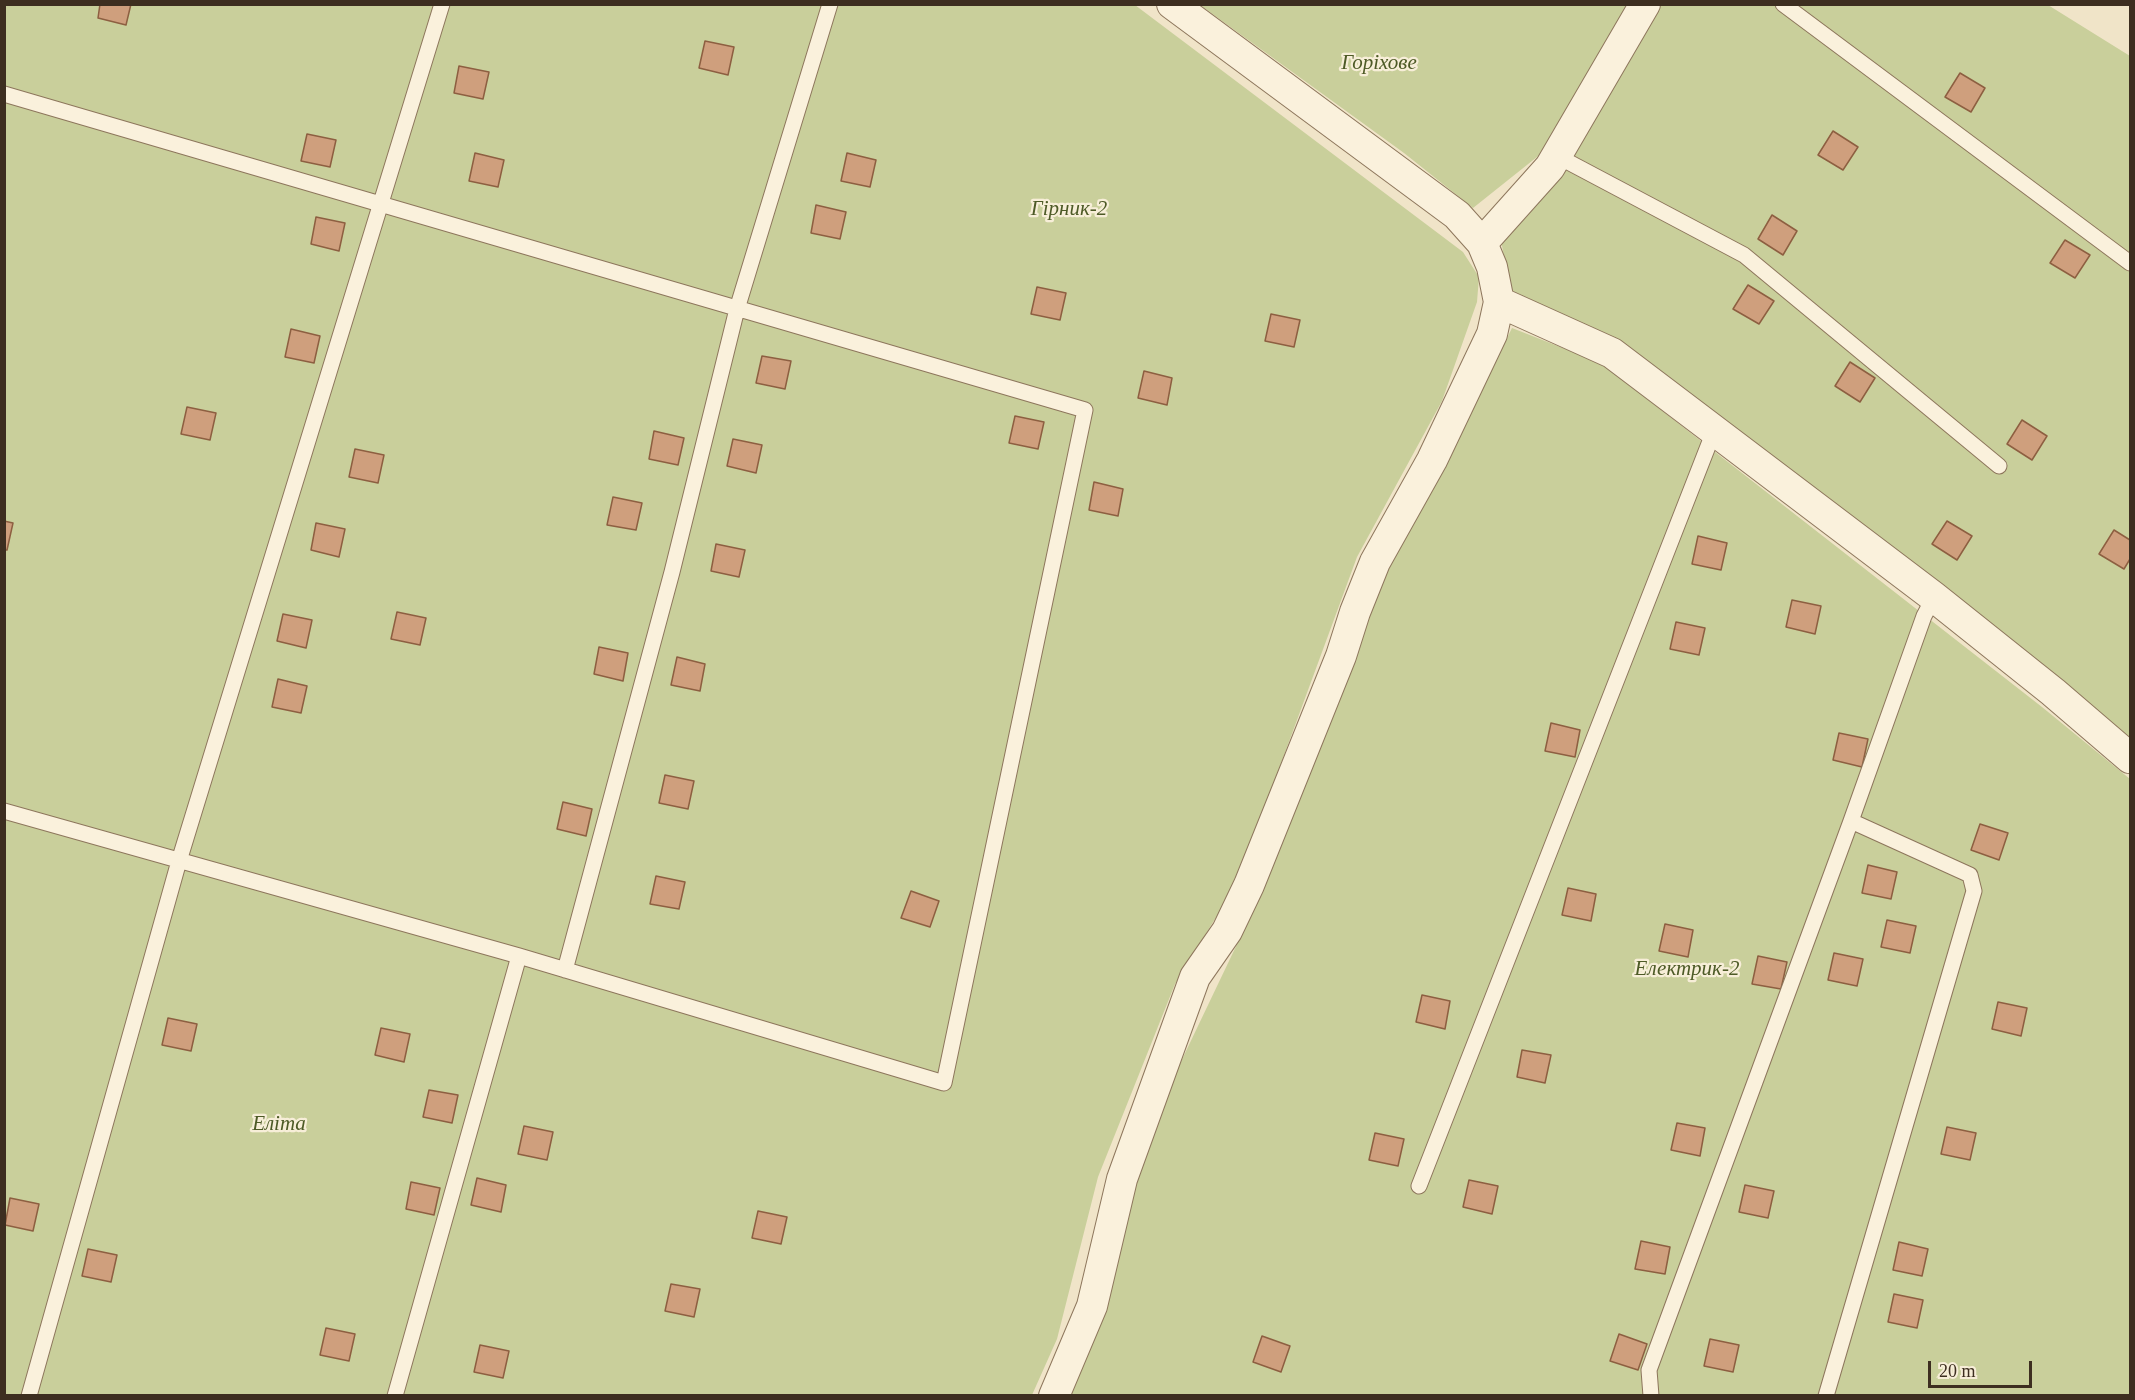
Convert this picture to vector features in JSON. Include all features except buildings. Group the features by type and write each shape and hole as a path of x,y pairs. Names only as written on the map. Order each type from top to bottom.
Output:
{"street":[{"path":"1054,1395 1092,1306 1122,1179 1195,977 1227,931 1249,885 1341,656 1355,612 1375,562 1432,460 1474,374 1492,334 1499,302 1492,267 1482,243 1457,215 1172,4"},
{"path":"1482,243 1550,167 1645,4"},
{"path":"1499,302 1612,353 1934,597 2053,692 2130,758"}],"lane":[{"path":"29,1395 179,861 442,4"},
{"path":"565,970 672,572 737,309 830,4"},
{"path":"1783,4 2130,263"},
{"path":"4,94 1085,410 944,1083 519,956 4,811"},
{"path":"1557,156 1744,255 1999,466"},
{"path":"1419,1186 1714,431"},
{"path":"1651,1395 1649,1370 1924,616 1934,597"},
{"path":"1826,1395 1974,891 1970,875 1851,821"},
{"path":"395,1395 519,956"}],"green space":[{"path":"5,5 1135,5 1463,252 1479,277 1477,302 1442,401 1357,557 1237,883 1175,984 1098,1177 1057,1339 1032,1395 5,1396"},
{"name":"Горіхове","path":"1200,5 1629,5 1542,153 1473,208 1404,153"},
{"path":"1660,5 2048,5 2130,56 2130,742 1623,343 1510,291 1501,240 1559,174"},
{"name":"Електрик-2","path":"1512,328 1601,363 2042,707 2130,779 2130,1395 1066,1396 1130,1181 1166,1093 1261,894 1384,575 1439,475"}],"park label":[{"name":"Гірник-2","path":"1069,209"},
{"name":"Еліта","path":"279,1124"}]}
